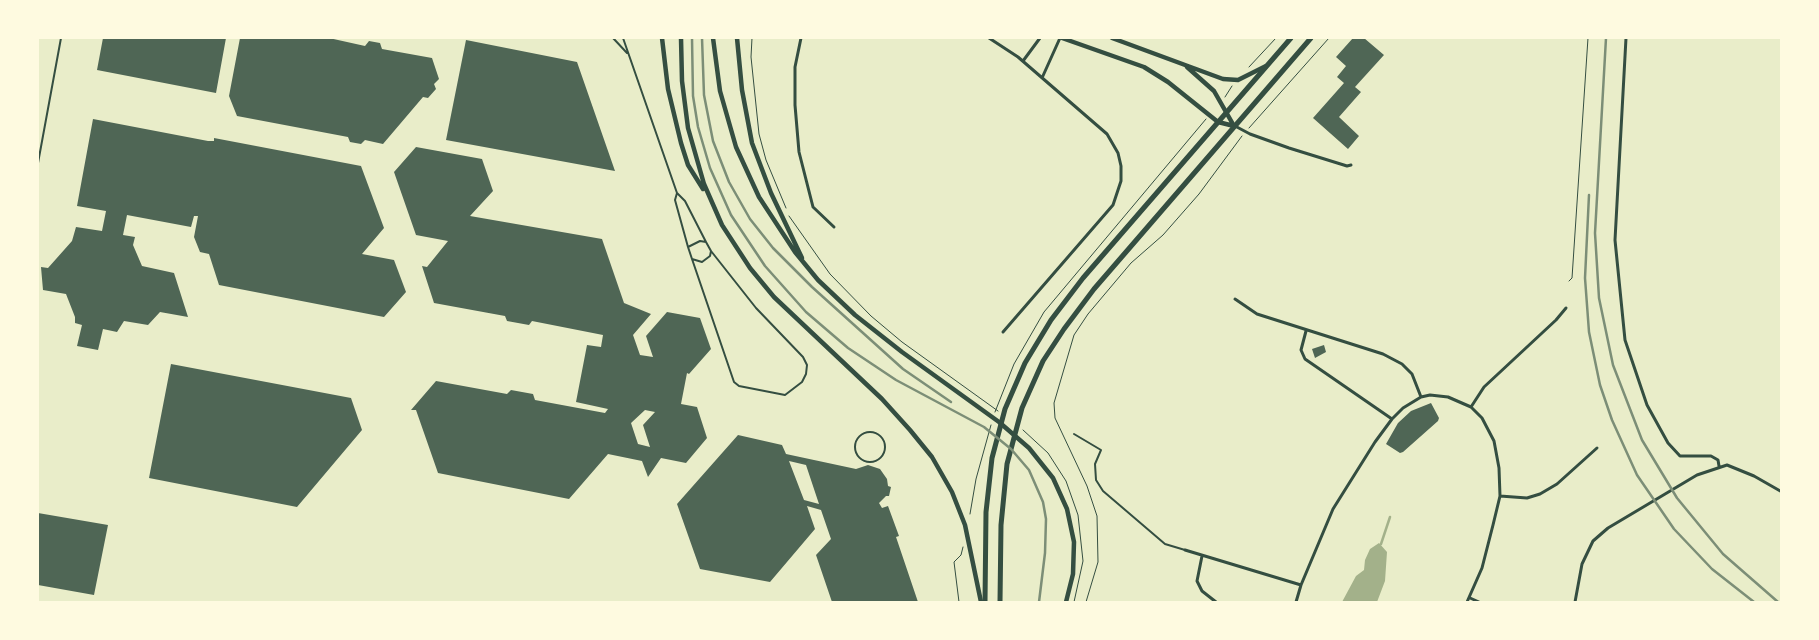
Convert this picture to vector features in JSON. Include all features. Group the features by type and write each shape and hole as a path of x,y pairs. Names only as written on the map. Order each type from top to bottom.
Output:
{"main road":[{"path":"662,38 668,89 688,165 708,196 736,248 765,286 807,330 882,399 932,457 952,492 965,525 983,602"},
{"path":"682,38 682,81 688,128 708,196"},
{"path":"712,38 724,106 742,161 774,222 804,264 860,320 999,422 1029,448 1043,464 1063,498 1073,532 1074,565 1066,602"},
{"path":"737,38 742,90 755,151 771,193 792,234 804,264"},
{"path":"1061,38 1120,57 1152,71 1173,85 1218,122 1234,126"},
{"path":"1112,38 1219,78 1234,81 1267,65"},
{"path":"983,602 985,531 991,465 1001,421 1032,349 1057,311 1291,38"},
{"path":"1000,602 1001,532 1009,452 1022,408 1043,361 1079,308 1311,38"},
{"path":"1184,65 1210,86 1227,111 1234,126"}],"street":[{"path":"802,38 795,68 794,105 799,152 813,207 834,227"},
{"path":"989,38 1023,61 1107,134 1118,153 1121,182 1113,205 1003,332"},
{"path":"1023,61 1040,38"},
{"path":"1042,78 1061,38"},
{"path":"1626,38 1615,240 1625,340 1647,405 1668,443 1680,456 1710,456 1718,460 1719,466"},
{"path":"1234,126 1245,132 1347,166 1352,165"},
{"path":"1235,299 1257,314 1383,354 1402,364 1412,374 1421,397"},
{"path":"1471,407 1484,387 1556,320 1566,308"},
{"path":"1306,331 1301,350 1305,359 1392,419"},
{"path":"1296,602 1301,585 1333,509 1392,419 1403,408 1421,397 1448,397 1471,407 1482,418 1494,441 1499,468 1500,496 1482,568 1467,602"},
{"path":"1500,496 1528,498 1540,494 1556,484 1597,448"},
{"path":"1575,602 1582,564 1593,541 1630,514 1696,475 1719,466 1727,466 1740,470 1782,492"},
{"path":"1185,550 1301,585"},
{"path":"1202,556 1197,581 1202,591 1216,602"},
{"path":"1470,598 1479,602"}],"lane":[{"path":"38,163 61,38"},
{"path":"612,38 629,55"},
{"path":"623,38 677,192 685,201 710,251 756,308 803,356 807,365 806,374 802,382 785,395 739,386 734,382 688,247 675,200 677,192"},
{"path":"688,247 695,242 706,242"},
{"path":"692,259 696,262 706,260 710,251"},
{"path":"874,432 883,438 885,448 881,457 875,461 868,462 858,454 856,444 862,434 874,432"},
{"path":"1074,434 1101,450 1095,464 1096,480 1103,491 1165,544 1185,550"}],"path":[{"path":"752,38 755,107 766,160 787,212 813,252"},
{"path":"1247,68 1276,38"},
{"path":"1086,602 1098,562 1097,516 1087,486 1055,418 1054,403 1074,335 1088,314 1131,263 1164,235 1199,194 1229,151 1329,38"},
{"path":"1568,282 1572,278 1588,38"},
{"path":"970,514 976,480 985,448"},
{"path":"959,602 954,562 960,555 964,544"}],"shaded area":[{"path":"1379,543 1387,552 1385,581 1377,602 1342,602 1356,576 1364,570 1365,560 1370,549"}],"building":[{"path":"103,38 226,38 216,93 97,70"},
{"path":"240,38 329,38 365,46 369,41 380,43 382,49 432,58 439,79 434,84 436,89 428,98 423,97 383,144 365,140 361,144 350,142 348,137 237,116 229,96"},
{"path":"1353,38 1364,38 1384,55 1355,87 1361,92 1339,117 1359,136 1348,149 1313,118 1344,83 1337,77 1346,66 1336,57"},
{"path":"466,40 577,62 615,171 446,140"},
{"path":"93,119 208,141 214,141 214,138 361,166 384,228 362,254 394,260 406,292 384,317 219,285 209,254 200,252 194,237 198,216 194,216 191,227 127,215 123,235 135,237 133,245 142,266 174,273 188,317 160,312 148,325 124,321 117,332 103,329 98,350 77,346 82,325 75,323 75,317 66,294 43,290 41,267 48,268 72,241 76,227 102,231 106,211 77,206"},
{"path":"416,147 482,159 493,191 470,216 602,239 624,303 651,314 633,335 640,355 653,357 646,336 667,312 700,318 711,349 689,374 687,373 681,404 697,407 707,438 686,463 661,458 648,477 642,461 608,454 569,499 438,473 416,410 411,410 436,381 507,394 511,390 533,394 535,400 605,413 608,409 576,402 587,345 601,347 603,335 532,321 529,325 507,321 505,316 434,303 422,266 427,267 448,241 416,235 394,172","holes":["645,410 655,412 643,425 650,447 638,444 631,423"]},
{"path":"1324,345 1326,352 1315,358 1312,349"},
{"path":"171,364 351,398 362,430 297,507 149,478"},
{"path":"1431,403 1439,418 1438,421 1403,452 1400,453 1386,444 1398,423 1411,411"},
{"path":"738,435 782,445 786,454 856,469 868,465 880,469 887,479 888,486 891,487 889,496 886,496 879,503 882,508 888,506 899,536 896,537 918,602 832,602 816,555 831,539 821,510 807,506 815,529 770,582 700,569 677,504","holes":["789,461 806,465 819,504 804,500"]},
{"path":"38,513 108,525 94,595 38,585"}],"waterway":[{"path":"1381,544 1390,517"}],"railway":[{"path":"692,38 693,96 698,127 710,168 731,215 765,266 806,312 848,348 896,380 984,427 1011,449 1029,470 1043,502 1046,519 1045,553 1039,602"},
{"path":"702,38 704,95 713,141 729,182 750,219 773,248 812,287 903,369 951,402"},
{"path":"1606,38 1595,233 1599,298 1613,365 1642,440 1677,498 1723,554 1778,602"},
{"path":"1589,195 1585,278 1589,332 1600,385 1612,420 1637,475 1674,529 1712,569 1754,602"}]}
